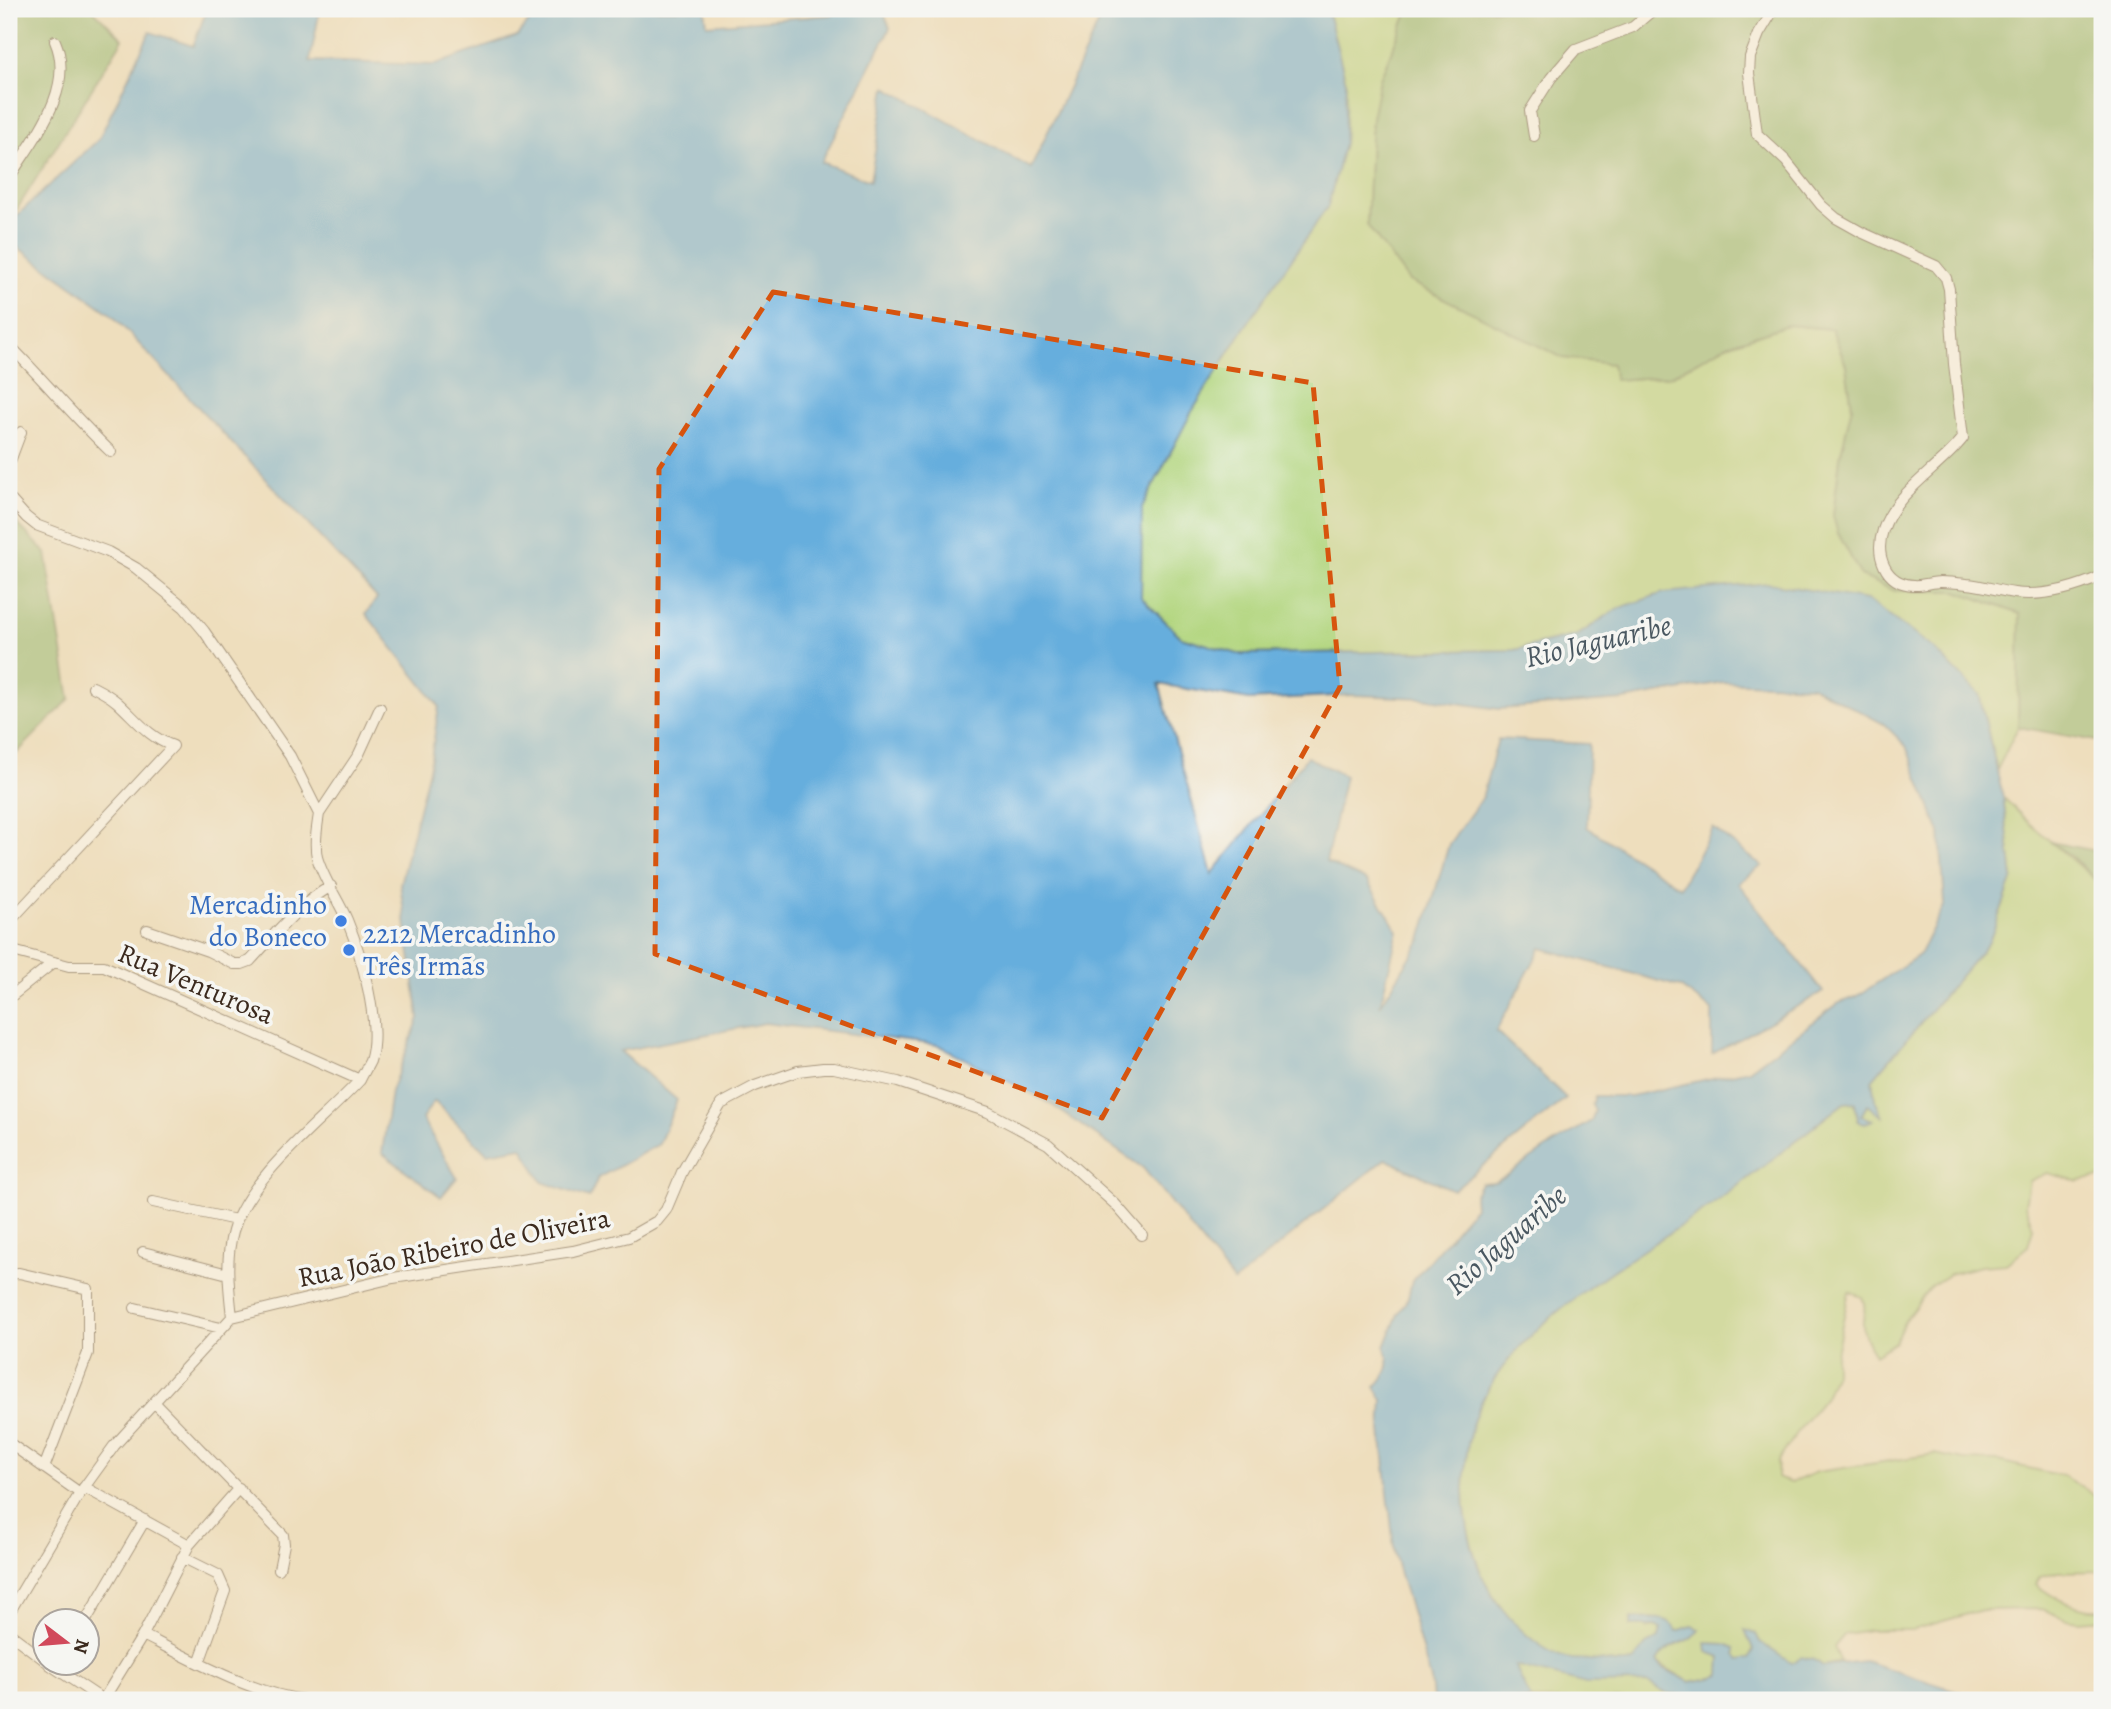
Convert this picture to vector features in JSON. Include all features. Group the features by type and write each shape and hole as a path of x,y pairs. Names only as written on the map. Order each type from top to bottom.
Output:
{"street":[{"path":"1534,136 1531,111 1551,78 1576,49 1633,27 1654,9"},
{"path":"1774,9 1759,34 1750,57 1749,73 1757,134 1786,160 1821,205 1836,218 1936,266 1949,289 1963,438 1890,513 1882,532 1881,562 1887,572 1899,581 1913,586 1939,582 1974,584 2012,593 2035,595 2102,576"},
{"path":"9,178 58,92 60,54 55,41"},
{"path":"9,345 78,421 111,452"},
{"path":"9,464 22,432"},
{"path":"9,498 36,524 108,552 136,568 184,607 204,631 290,756 319,814"},
{"path":"9,922 173,746 147,733 117,702 93,687"},
{"path":"9,1613 82,1490 114,1447 232,1317 228,1274 230,1244 236,1220 260,1182 360,1080 370,1060 374,1041 372,1018 359,950 317,857 319,814 359,754 380,708"},
{"path":"147,930 195,946 234,964 242,964 250,961 291,915 331,886"},
{"name":"Rua Venturosa","path":"9,950 69,966 104,966 360,1080"},
{"path":"9,998 54,962"},
{"name":"Rua João Ribeiro de Oliveira","path":"232,1317 393,1278 573,1251 628,1237 657,1221 666,1210 682,1172 721,1104 755,1086 798,1071 823,1068 898,1082 988,1112 1048,1144 1115,1204 1142,1235"},
{"path":"153,1202 236,1220"},
{"path":"143,1252 228,1274"},
{"path":"9,1274 19,1272 88,1289 88,1353 44,1468"},
{"path":"135,1308 221,1328"},
{"path":"155,1403 283,1535 279,1569"},
{"path":"9,1443 82,1490 145,1520 189,1545"},
{"path":"72,1678 103,1700 143,1635 189,1545 239,1488"},
{"path":"93,1608 145,1520"},
{"path":"182,1557 218,1575 225,1591 199,1663"},
{"path":"9,1633 32,1649"},
{"path":"143,1635 199,1663 286,1698 305,1700"}],"highlighted area":[{"path":"773,292 1313,383 1340,687 1102,1118 655,954 659,469"}],"green space":[{"path":"9,9 92,9 123,39 9,222"},
{"path":"1327,9 1409,9 1380,79 1372,119 1367,225 1409,281 1563,358 1613,364 1615,380 1670,376 1727,345 1787,325 1832,329 1846,365 1852,406 1840,458 1833,516 1838,533 1861,576 1895,591 1957,591 2020,614 2018,727 1997,770 1979,694 1617,609 1578,635 1514,650 1238,654 1181,637 1141,597 1142,507 1191,413 1243,330 1344,143 1346,82"},
{"path":"1409,9 2102,9 2102,742 2018,727 2020,614 1957,591 1895,591 1861,576 1838,533 1833,516 1840,458 1852,406 1846,365 1832,329 1787,325 1727,345 1670,376 1615,380 1612,364 1563,358 1409,281 1367,225 1372,118 1380,79"},
{"path":"9,515 46,553 70,699 9,761"},
{"path":"2003,797 2102,886 2102,1177 2078,1181 2047,1173 2029,1181 2025,1205 2033,1228 2028,1246 2006,1264 1981,1266 1950,1274 1931,1286 1904,1322 1895,1342 1875,1355 1863,1330 1862,1297 1849,1292 1835,1358 1835,1373 1825,1397 1778,1461 1777,1478 1791,1483 1817,1472 1935,1454 1964,1460 1998,1461 2063,1476 2102,1500 2102,1571 2058,1572 2040,1577 2036,1584 2067,1603 2102,1609 2102,1619 2066,1619 2042,1609 1982,1610 1912,1630 1870,1630 1845,1634 1834,1647 1841,1662 1822,1666 1814,1660 1791,1664 1760,1642 1756,1634 1750,1658 1739,1661 1726,1644 1707,1643 1708,1652 1721,1657 1720,1676 1690,1682 1657,1662 1662,1652 1691,1638 1692,1626 1677,1631 1652,1618 1643,1620 1646,1628 1661,1628 1660,1638 1646,1645 1633,1662 1571,1659 1554,1654 1526,1635 1497,1602 1483,1577 1472,1546 1464,1486 1469,1437 1478,1409 1495,1377 1519,1348 1579,1294 1727,1194 1844,1103 1855,1101 1858,1121 1872,1120 1861,1116 1867,1105 1882,1116 1875,1100 1872,1080 1989,942 2013,878"},
{"path":"2050,842 2102,852 2102,886 2071,856"},
{"path":"1514,1666 1621,1682 1649,1683 1665,1693 1717,1700 1531,1700"}],"water":[{"name":"Rio Jaguaribe","path":"207,9 320,9 310,61 434,65 517,36 540,9 705,9 707,25 831,15 847,9 882,9 890,28 821,162 870,181 886,87 1031,168 1105,9 1327,9 1346,82 1344,143 1328,206 1243,330 1191,413 1142,507 1141,597 1181,637 1238,654 1514,650 1578,635 1617,609 1663,593 1769,583 1867,600 1932,647 1979,694 2003,797 2013,878 1989,942 1872,1080 1875,1100 1883,1117 1867,1105 1861,1116 1873,1120 1864,1124 1858,1121 1855,1102 1844,1103 1727,1194 1579,1294 1519,1348 1495,1377 1474,1418 1466,1457 1464,1486 1468,1530 1482,1577 1497,1602 1526,1635 1554,1654 1565,1658 1633,1662 1646,1645 1659,1638 1661,1629 1655,1626 1631,1626 1631,1618 1657,1618 1668,1621 1677,1631 1692,1626 1699,1629 1689,1639 1666,1651 1657,1662 1690,1682 1720,1675 1721,1657 1707,1652 1706,1643 1726,1644 1735,1648 1735,1655 1739,1660 1750,1658 1753,1649 1745,1630 1756,1634 1760,1642 1791,1663 1801,1657 1814,1660 1822,1666 1865,1661 1985,1700 1717,1700 1665,1693 1648,1683 1586,1684 1515,1666 1531,1700 1433,1700 1431,1680 1395,1557 1381,1430 1383,1400 1375,1387 1388,1368 1385,1347 1398,1314 1408,1298 1412,1281 1475,1207 1474,1196 1481,1183 1495,1182 1506,1176 1591,1121 1595,1111 1592,1105 1595,1096 1631,1096 1749,1070 1839,1003 1856,997 1919,955 1945,904 1940,833 1906,746 1884,724 1812,686 1723,682 1624,700 1499,709 1422,698 1354,695 1249,700 1159,684 1212,874 1307,757 1345,776 1326,862 1367,881 1398,931 1380,1006 1421,940 1449,844 1482,798 1498,739 1589,744 1587,827 1680,887 1713,828 1762,866 1738,883 1823,992 1712,1054 1712,1010 1680,987 1541,948 1496,1031 1566,1098 1453,1190 1385,1159 1234,1282 1143,1168 1049,1103 939,1045 765,1023 620,1051 677,1100 659,1144 598,1178 589,1198 542,1182 522,1147 487,1153 434,1101 422,1119 457,1178 441,1197 382,1153 391,1091 419,1018 400,884 430,765 439,706 366,614 377,598 112,315 9,241 9,223 99,139 150,32 193,46"}],"place":[{"name":"Mercadinho do Boneco","path":"341,921"},
{"name":"2212 Mercadinho Três Irmãs","path":"349,950"}]}
